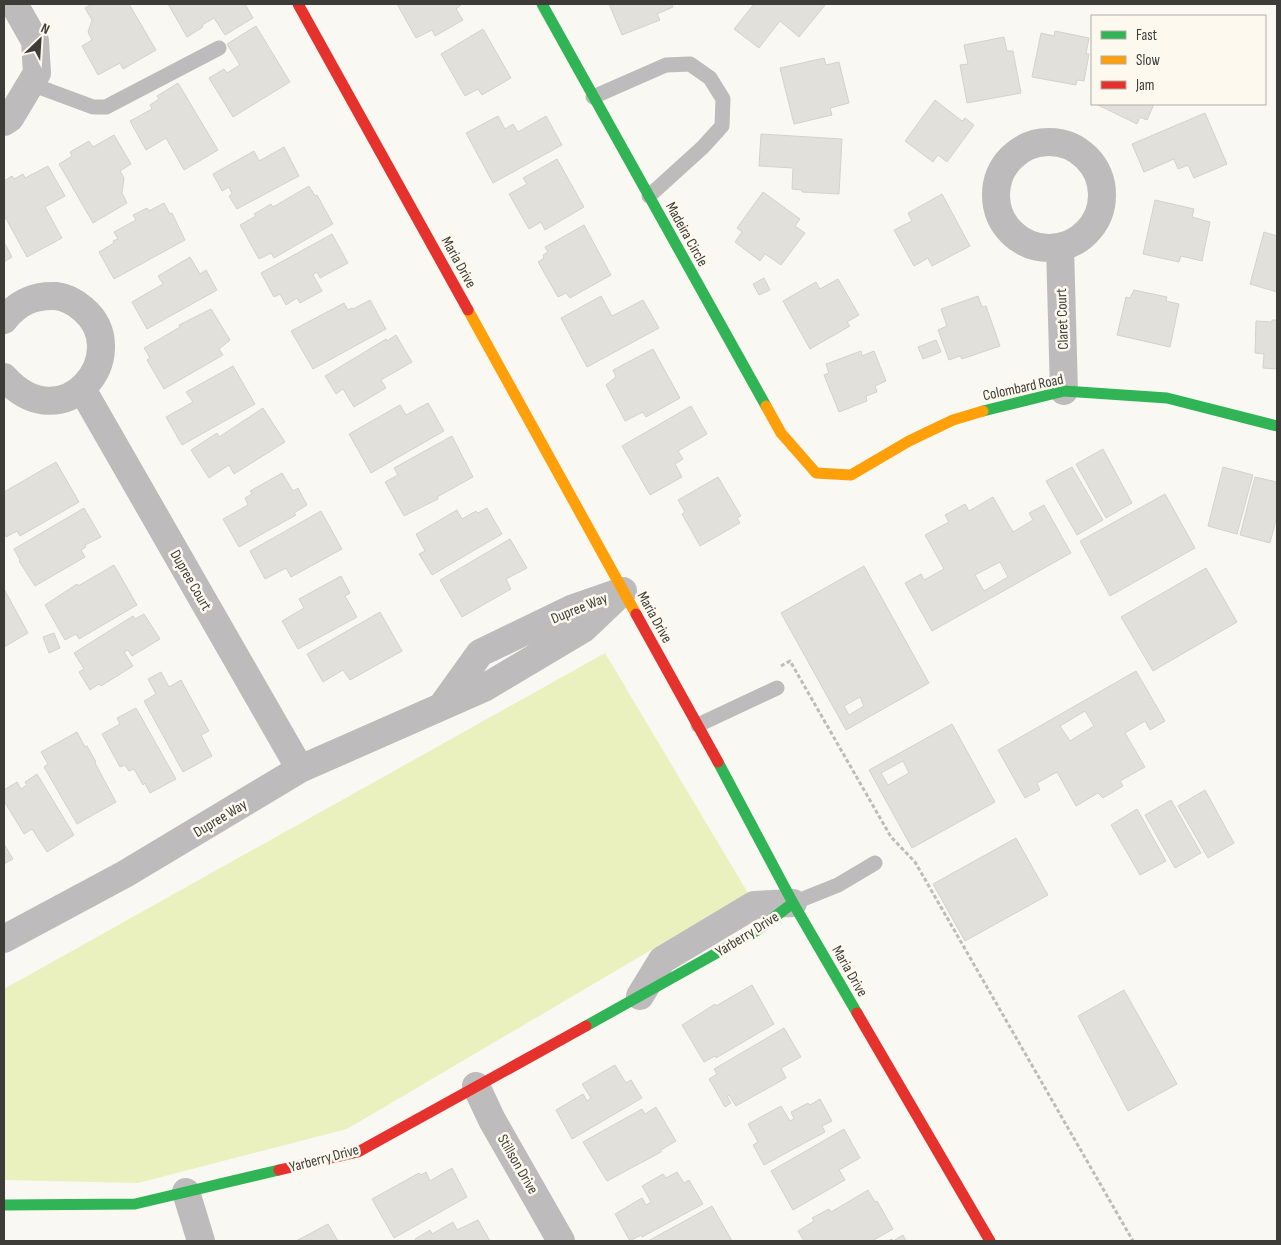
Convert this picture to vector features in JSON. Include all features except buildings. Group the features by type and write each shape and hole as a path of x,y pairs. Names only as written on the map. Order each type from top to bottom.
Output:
{"street":[{"path":"4,122 10,118 37,73 35,41 14,4"},
{"name":"Maria Drive","path":"298,4 698,725 793,903 990,1241"},
{"name":"Madeira Circle","path":"542,4 781,433 816,473"},
{"name":"Claret Court","path":"1060,247 1064,391"},
{"path":"4,320 12,309 27,300 44,296 60,297 76,303 89,314 97,328 101,345 99,361 93,377 82,389 66,398 48,401 30,398 14,389 4,377"},
{"name":"Dupree Court","path":"82,389 300,769"},
{"name":"Colombard Road","path":"816,473 851,474 909,441 954,420 1001,406 1064,391 1167,398 1277,426"},
{"name":"Dupree Way","path":"4,939 126,874 300,769 441,707 480,653 571,609 623,591"},
{"name":"Yarberry Drive","path":"4,1206 135,1204 358,1152 640,996 662,960 754,904 793,903"},
{"name":"Stillson Drive","path":"476,1086 492,1120 561,1241"},
{"path":"186,1192 201,1241"}],"lane":[{"path":"31,84 93,107 106,107 219,48"},
{"path":"593,96 666,65 690,64 710,78 723,99 722,126 703,147 649,196"},
{"path":"698,725 777,688"},
{"path":"793,903 838,884 875,862"}],"path":[{"path":"773,671 790,661 891,837 915,862 1133,1241"}],"green space":[{"path":"605,653 748,893 347,1129 138,1183 4,1180 4,989"}],"traffic: fast":[{"path":"542,4 766,406"},
{"path":"983,411 1064,391 1167,398 1277,426"},
{"path":"718,762 793,903 857,1013"},
{"path":"586,1026 756,931 793,903"},
{"path":"4,1205 135,1204 279,1170"}],"traffic: slow":[{"path":"468,310 636,614"},
{"path":"766,406 781,433 816,473 851,475 909,441 953,420 983,411"}],"traffic: jam":[{"path":"298,4 468,310"},
{"path":"636,614 718,762"},
{"path":"857,1013 990,1241"},
{"path":"279,1170 358,1152 586,1026"}]}
